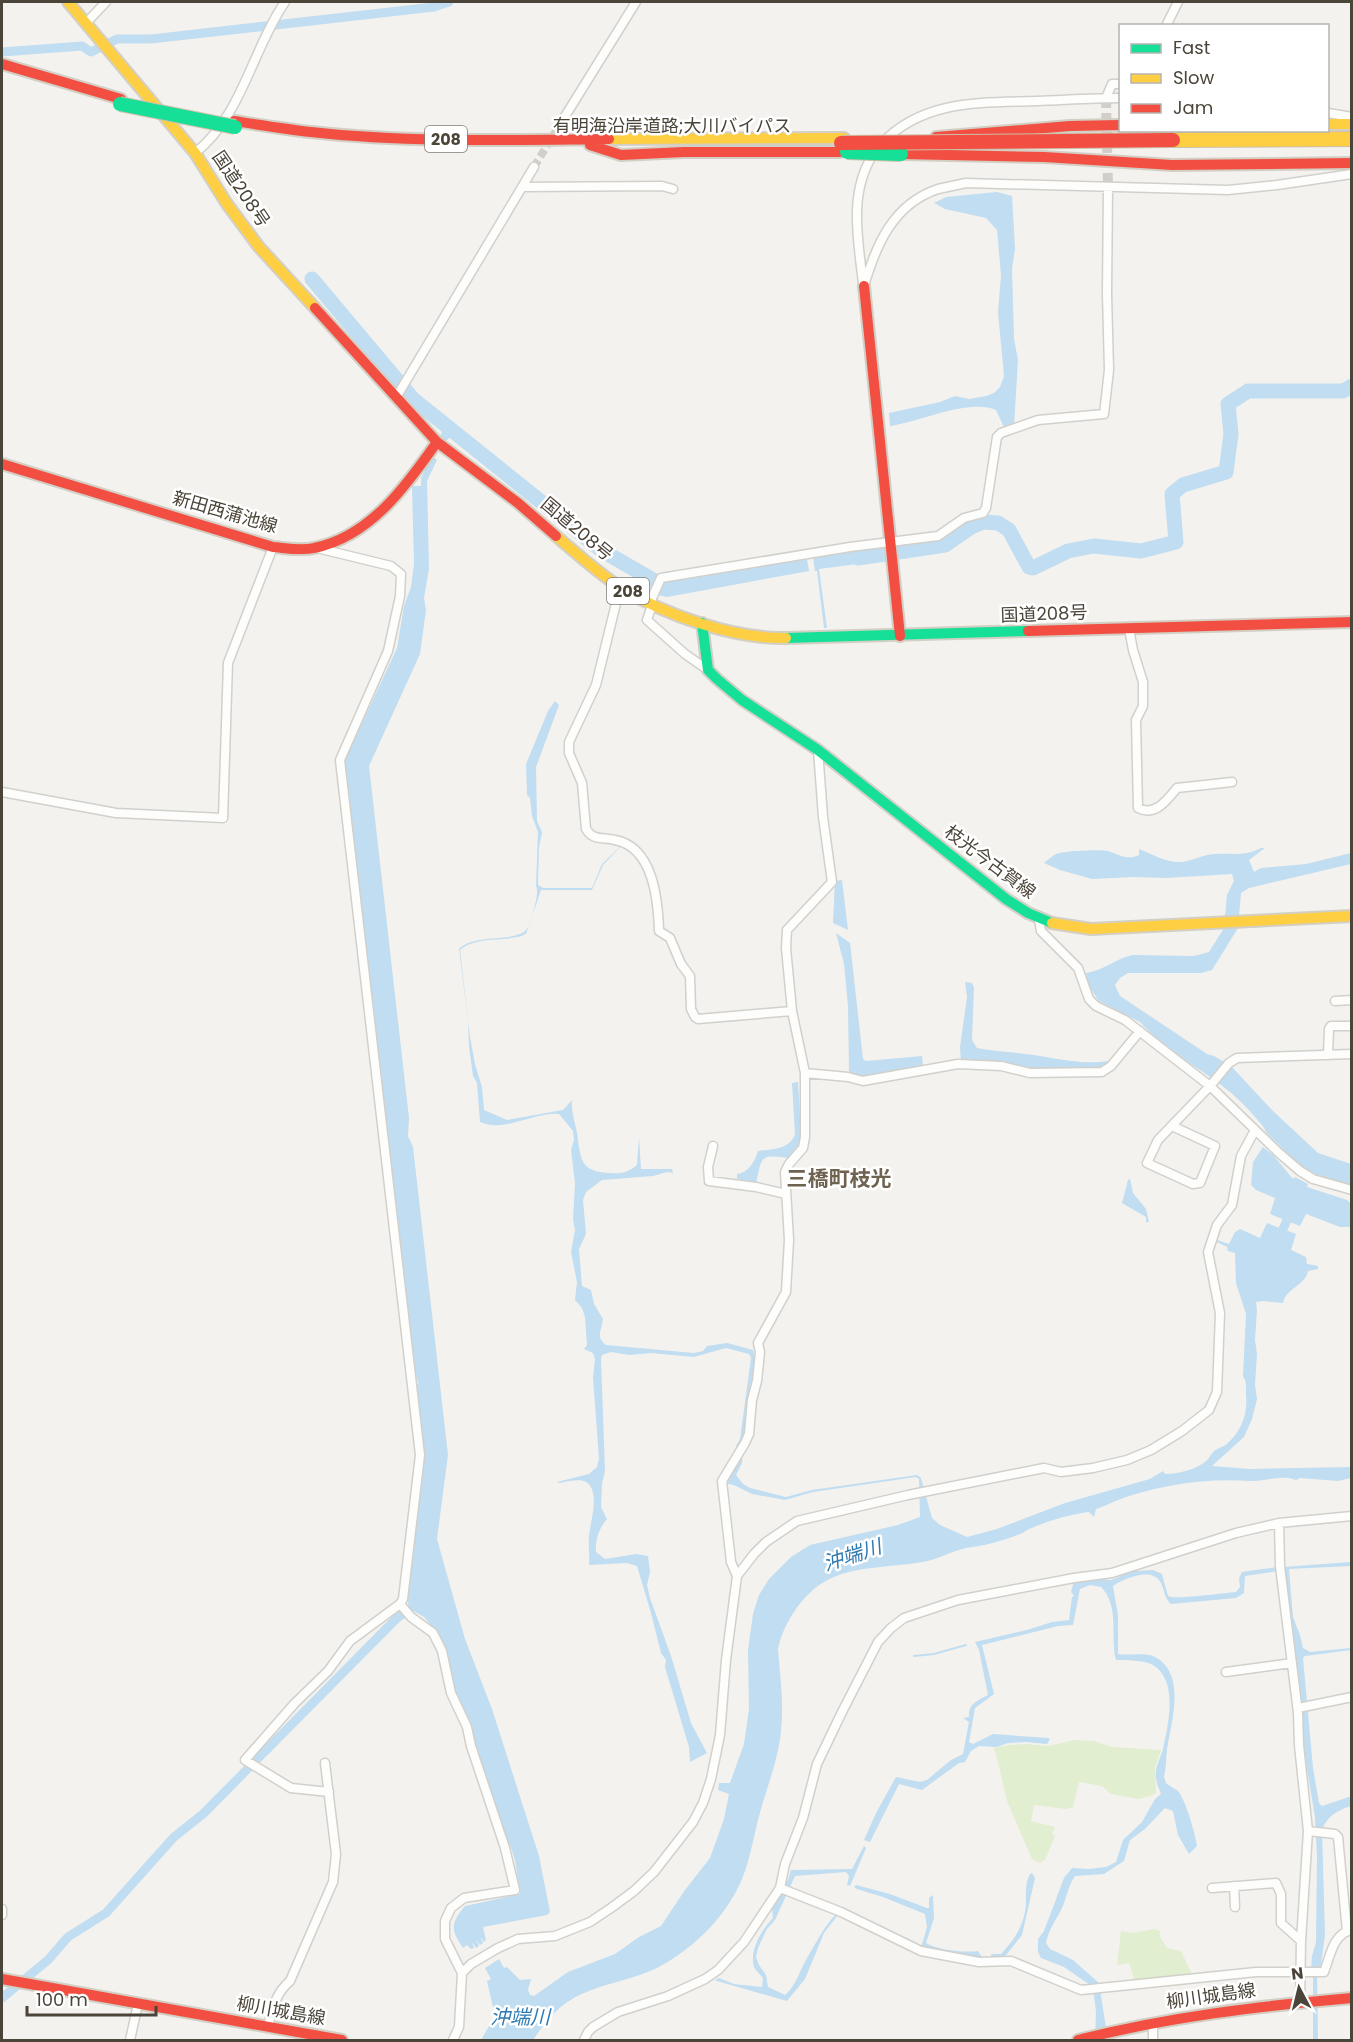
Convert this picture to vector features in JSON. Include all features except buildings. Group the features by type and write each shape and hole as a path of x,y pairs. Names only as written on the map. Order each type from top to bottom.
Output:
{"main road":[{"name":"国道208号","path":"68,2 197,151 227,204 259,247 437,442 518,503 590,565 620,587 702,623 737,633 777,638 1352,622"},
{"name":"有明海沿岸道路;大川バイパス","path":"2,64 121,102"},
{"name":"有明海沿岸道路;大川バイパス","path":"2,69 121,102 311,136 390,142 590,145 621,155 842,144 1350,133"},
{"name":"有明海沿岸道路;大川バイパス","path":"234,124 389,137 842,144 906,137 1350,133"},
{"path":"1329,124 1350,133"},
{"path":"936,137 1070,126 1119,125"},
{"path":"842,144 901,154 1022,156 1172,165 1352,163"},
{"path":"864,286 900,636"},
{"name":"新田西蒲池線","path":"2,466 273,547 302,549 316,548 337,540 359,527 404,489 437,442"},
{"path":"702,623 708,670"},
{"name":"枝光今古賀線","path":"708,670 742,700 818,750 1002,896 1039,920 1066,927 1091,929 1352,916"},
{"name":"柳川城島線","path":"8,1980 342,2040"},
{"name":"柳川城島線","path":"1078,2040 1153,2023 1257,2007 1352,1998"}],"street":[{"path":"86,23 106,2"},
{"path":"197,151 213,138 232,110 267,31 285,2"},
{"path":"559,126 636,2"},
{"path":"1167,24 1178,2"},
{"path":"1106,98 1112,84 1119,84"},
{"path":"864,286 856,224 861,175 876,150 895,129 920,115 949,106 1119,98"},
{"path":"1329,113 1352,117"},
{"path":"397,396 534,167"},
{"path":"864,286 874,253 887,229 906,206 936,190 966,183 1228,190 1352,174"},
{"path":"522,187 662,186 673,189"},
{"path":"708,670 685,654 647,620 661,578 850,547 938,536 964,518 983,513 986,508 997,437 1001,433 1038,420 1104,414 1108,370 1108,188"},
{"path":"2,792 116,813 223,818 228,663 273,547"},
{"path":"316,548 391,566 401,574 400,596 388,651 340,760 420,1455 402,1606 350,1641 328,1671 295,1703 245,1760 291,1788 329,1792"},
{"path":"620,587 596,685 569,742 569,753 582,783 586,829 598,839 619,840 639,852 645,859 657,902 659,931 670,938 681,964 690,976 691,1009 694,1017 708,1018 792,1011"},
{"path":"1129,629 1143,682 1143,706 1136,720 1138,808 1144,811 1152,810 1163,804 1177,788 1232,782"},
{"path":"462,1973 471,1964 518,1939 555,1936 590,1922 634,1891 654,1872 693,1822 703,1803 711,1779 720,1735 726,1660 737,1576 731,1562 722,1481 746,1443 757,1381 758,1343 786,1292 789,1240 785,1172 803,1148 805,1137 805,1073 792,1011 786,948 787,930 832,882 823,817 818,750"},
{"path":"1039,920 1041,931 1078,968 1089,999 1096,1006 1140,1030 1210,1086 1285,1158 1313,1179 1352,1190"},
{"path":"1335,1001 1352,1000"},
{"path":"1328,1055 1331,1026 1352,1026"},
{"path":"805,1073 848,1077 863,1082 958,1064 1001,1066 1030,1073 1102,1072 1112,1066 1140,1030"},
{"path":"1172,1125 1215,1146 1200,1183 1193,1184 1147,1163 1158,1140 1172,1125 1210,1086 1228,1063 1237,1058 1352,1054"},
{"path":"737,1576 766,1542 797,1521 908,1495 1044,1468 1062,1473 1127,1460 1150,1450 1182,1431 1209,1410 1217,1392 1220,1313 1208,1252 1217,1225 1232,1205 1241,1156 1256,1130"},
{"path":"713,1146 708,1167 709,1181 756,1187 786,1194"},
{"path":"584,2040 593,2027 618,2012 690,1988 718,1970 744,1942 780,1888 803,1818 817,1764 825,1746 868,1659 891,1628 904,1618 958,1600 1112,1573 1236,1533 1279,1523 1352,1516"},
{"path":"1279,1523 1280,1570 1292,1663 1302,1707 1311,1831 1301,1941 1300,2003"},
{"path":"402,1606 411,1617 433,1634 442,1651 451,1693 467,1727 471,1746 505,1848 515,1890 464,1898 451,1908 445,1921 445,1939 462,1973 459,2026 453,2040"},
{"path":"1226,1672 1292,1663"},
{"path":"1302,1707 1352,1697"},
{"path":"268,2026 275,1999 290,1981 333,1882 336,1854 325,1763"},
{"path":"780,1888 841,1911 921,1951 979,1962 1011,1961 1081,1990 1256,1972 1324,1972 1335,1941 1349,1931 1338,1837 1335,1834 1311,1831"},
{"path":"1212,1888 1276,1883 1281,1894 1281,1923 1301,1941"},
{"path":"1234,1887 1235,1907"},
{"path":"2,1910 2,1915"},
{"path":"130,2040 138,2004"},
{"path":"1153,2023 1153,2040"}],"green space":[{"path":"1075,1740 1094,1741 1112,1747 1161,1750 1155,1768 1156,1793 1139,1799 1111,1794 1102,1786 1079,1782 1073,1807 1066,1809 1034,1805 1031,1821 1055,1827 1052,1834 1055,1836 1045,1860 1040,1863 1032,1859 1007,1801 993,1748 1027,1744 1048,1746"},
{"path":"1155,1929 1160,1931 1160,1937 1167,1948 1181,1951 1193,1976 1135,1982 1129,1963 1117,1965 1121,1931 1132,1933"}],"water":[{"path":"997,192 1012,196 1015,249 1012,269 1014,339 1018,360 1014,426 1004,427 996,410 972,407 890,426 889,413 940,402 955,396 969,399 986,396 994,393 1000,387 1004,376 998,312 1001,275 997,230 986,218 945,209 934,203 946,197"},
{"path":"432,456 437,460 427,481 429,569 424,598 426,610 420,654 369,766 409,1118 408,1136 413,1147 448,1455 437,1539 465,1639 492,1709 539,1856 550,1912 547,1915 483,1927 486,1940 484,1942 480,1937 483,1943 480,1945 476,1940 479,1946 476,1948 472,1942 474,1948 471,1949 467,1945 463,1948 454,1931 457,1917 465,1906 520,1894 515,1860 510,1845 507,1845 476,1752 473,1731 462,1704 455,1694 448,1657 438,1634 408,1603 407,1592 424,1457 416,1389 418,1382 415,1373 388,1148 389,1138 384,1120 344,762 397,648 414,564 412,486 421,486 421,478"},
{"path":"878,548 880,561 819,569 827,628 824,628 817,571 815,571 813,557"},
{"path":"807,559 809,571 667,597 658,595 665,581"},
{"path":"555,701 559,705 536,767 537,821 542,832 538,885 543,888 592,888 602,864 623,844 603,865 592,890 541,890 532,917 537,896 538,832 532,816 530,798 527,795 526,764 548,711"},
{"path":"1265,848 1249,860 1254,872 1261,868 1306,864 1351,853 1351,864 1249,888 1241,893 1238,928 1212,970 1201,973 1128,973 1115,985 1120,996 1207,1054 1231,1066 1273,1111 1318,1153 1351,1164 1351,1187 1312,1173 1299,1165 1236,1097 1165,1048 1140,1022 1099,1001 1088,985 1086,973 1133,955 1194,956 1209,952 1224,928 1227,895 1234,881 1232,874 1092,879 1044,863 1056,854 1066,852 1104,850 1135,857 1139,855 1139,849 1179,862 1211,854 1243,854"},
{"path":"842,880 848,930 833,923 835,881"},
{"name":"沖端川","path":"529,926 526,934 518,937 475,942 460,950 470,1037 482,1087 484,1110 507,1120 563,1110 572,1100 581,1157 587,1167 611,1173 622,1173 631,1169 637,1165 639,1137 641,1169 672,1169 673,1173 602,1180 586,1192 583,1200 586,1234 579,1249 582,1286 591,1290 594,1304 603,1319 600,1336 606,1345 694,1353 703,1351 707,1346 727,1343 753,1350 756,1362 748,1395 742,1463 736,1475 743,1484 750,1488 786,1497 812,1490 917,1475 921,1478 932,1518 940,1525 967,1537 997,1529 1065,1503 1150,1479 1163,1471 1165,1474 1175,1473 1196,1467 1232,1439 1243,1421 1246,1408 1246,1385 1243,1376 1246,1314 1236,1283 1235,1253 1228,1251 1227,1247 1217,1240 1229,1244 1235,1232 1240,1229 1260,1238 1267,1223 1296,1234 1291,1250 1306,1257 1307,1264 1318,1266 1318,1269 1308,1271 1304,1280 1288,1294 1283,1303 1256,1302 1255,1385 1257,1399 1252,1419 1244,1437 1212,1466 1250,1469 1351,1467 1351,1478 1338,1481 1279,1478 1255,1481 1216,1481 1163,1487 1129,1496 1096,1509 1094,1517 1089,1512 1068,1516 1007,1539 960,1549 928,1561 859,1570 824,1582 801,1602 789,1620 781,1639 778,1649 782,1710 778,1750 745,1871 735,1893 718,1919 684,1951 659,1967 588,1991 566,2003 533,2040 481,2040 495,2016 487,1981 491,1979 485,1968 499,1959 504,1968 507,1967 520,1980 531,1979 528,1990 530,1995 534,1996 568,1972 615,1954 639,1937 661,1926 710,1858 724,1819 729,1794 718,1790 719,1783 730,1783 744,1744 749,1709 748,1650 753,1614 759,1595 769,1579 791,1557 810,1545 898,1525 920,1517 919,1479 916,1477 813,1492 785,1500 752,1494 728,1484 727,1479 740,1459 736,1446 740,1439 751,1358 749,1354 726,1348 694,1357 651,1353 629,1355 611,1352 602,1355 605,1471 601,1507 607,1519 598,1534 596,1552 605,1559 636,1554 648,1556 650,1572 647,1585 650,1598 671,1656 691,1723 707,1753 690,1762 689,1747 665,1667 666,1660 661,1653 637,1566 627,1563 589,1565 589,1540 594,1508 593,1492 590,1486 583,1481 557,1482 589,1474 597,1467 599,1459 593,1378 595,1359 593,1353 584,1349 587,1345 585,1317 582,1308 575,1300 577,1282 571,1252 575,1230 573,1220 575,1183 571,1150 574,1140 573,1131 559,1114 539,1116 509,1124 490,1125 480,1122 477,1083 473,1076 469,1047 459,949 474,941 520,934"},
{"path":"836,933 850,943 863,1059 866,1061 922,1056 923,1066 861,1078 849,1072 848,1006 844,964"},
{"path":"965,982 972,983 974,988 972,1040 977,1048 1080,1062 1109,1061 1099,1068 1037,1071 1004,1062 961,1062 960,1047 967,997"},
{"path":"798,1082 801,1135 799,1145 788,1158 767,1157 763,1159 756,1183 737,1179 737,1174 750,1166 758,1151 779,1148 792,1140 795,1135 792,1083"},
{"path":"1263,1147 1273,1155 1293,1179 1295,1177 1308,1184 1307,1187 1347,1200 1351,1204 1351,1227 1340,1227 1306,1214 1300,1226 1270,1214 1275,1198 1256,1190 1251,1185 1253,1162"},
{"path":"1130,1179 1133,1193 1146,1209 1149,1222 1146,1222 1146,1217 1122,1203"},
{"path":"1351,1562 1351,1566 1289,1569 1293,1617 1303,1648 1310,1652 1351,1648 1351,1650 1303,1658 1313,1768 1319,1803 1322,1806 1352,1796 1351,1806 1333,1814 1322,1830 1325,1935 1321,1964 1324,1969 1317,1970 1318,2040 1313,2040 1313,1971 1311,1970 1316,1942 1315,1817 1303,1745 1302,1704 1299,1701 1283,1567"},
{"path":"1278,1567 1278,1571 1245,1576 1244,1593 1236,1598 1171,1604 1161,1583 1151,1575 1131,1577 1113,1586 1118,1616 1118,1654 1155,1657 1165,1665 1171,1675 1174,1700 1164,1777 1166,1783 1178,1791 1184,1802 1197,1846 1189,1854 1178,1835 1173,1811 1165,1808 1145,1829 1130,1840 1124,1861 1104,1874 1075,1876 1046,1943 1050,1949 1073,1960 1099,1983 1106,2028 1105,2040 1095,2040 1096,2012 1093,1987 1064,1967 1041,1958 1038,1952 1038,1939 1044,1931 1064,1878 1072,1868 1106,1867 1116,1862 1123,1840 1142,1822 1155,1799 1161,1794 1156,1780 1156,1771 1163,1749 1170,1704 1166,1682 1161,1672 1153,1665 1140,1661 1116,1660 1113,1612 1111,1603 1101,1587 1090,1585 1080,1589 1073,1625 1058,1626 982,1645 994,1694 975,1708 969,1742 973,1744 993,1734 1048,1738 1050,1739 1047,1744 1026,1742 1008,1743 997,1747 979,1746 971,1751 965,1762 959,1763 922,1790 899,1784 870,1842 864,1840 896,1777 920,1782 927,1780 951,1760 963,1754 969,1722 963,1718 969,1717 974,1703 988,1695 979,1650 975,1642 1052,1622 1069,1620 1074,1596 1071,1592 1074,1581 1093,1578 1111,1580 1133,1571 1153,1570 1162,1574 1168,1596 1189,1597 1236,1592 1240,1587 1239,1578 1242,1572"},
{"path":"864,1846 866,1848 850,1886 847,1885 849,1876 846,1872 795,1876 775,1920 767,1929 756,1957 766,1975 768,1987 785,1995 795,1983 823,1930 836,1914 838,1915 824,1933 805,1979 787,2001 715,1980 719,1978 734,1984 762,1987 763,1978 754,1967 753,1954 761,1934 773,1918 772,1908 791,1870 852,1869"},
{"path":"1032,1873 1035,1878 1022,1935 1003,1959 992,1959 991,1954 1001,1954 1015,1937 1025,1911 1027,1881"},
{"path":"856,1885 890,1894 927,1908 929,1908 929,1898 933,1895 934,1918 926,1943 951,1950 978,1951 983,1959 921,1948 927,1927 925,1914 857,1889 854,1887"}],"waterway":[{"path":"2,52 82,46 91,52 117,39 151,39 434,7 449,2"},
{"path":"312,279 413,399 601,550 667,588 672,587"},
{"path":"858,558 945,545 971,527 983,522 998,523 1009,530 1029,567 1033,568 1068,551 1094,546 1141,551 1176,542 1172,494 1183,485 1226,472 1231,434 1228,404 1248,391 1343,391 1352,386"},
{"path":"445,436 449,429"},
{"path":"1278,1240 1292,1209"},
{"path":"2,1998 48,1960 68,1937 106,1913 174,1837 203,1814 396,1619 421,1600"},
{"path":"914,1656 934,1654 966,1645"}],"tunnel":[{"path":"1106,98 1108,188"},
{"path":"534,167 559,126"}],"traffic: fast":[{"path":"120,104 235,127"},
{"path":"847,152 901,154"},
{"path":"702,623 708,670 717,679 742,700 818,750 1006,899 1028,913 1052,923"},
{"path":"786,638 1028,631"}],"traffic: slow":[{"path":"68,2 195,153 227,204 259,247 315,308"},
{"path":"1329,124 1352,124"},
{"path":"609,139 844,138"},
{"path":"1173,140 1352,139"},
{"path":"556,536 612,582 658,607 700,624 723,630 786,638"},
{"path":"1052,923 1091,929 1352,916"}],"traffic: jam":[{"path":"2,64 121,99"},
{"path":"234,121 311,132 385,138 609,139"},
{"path":"936,137 1070,126 1119,125"},
{"path":"841,143 1173,140"},
{"path":"590,145 621,155 684,152 840,152"},
{"path":"901,154 1044,157 1172,165 1352,163"},
{"path":"864,286 900,636"},
{"path":"315,308 437,442 518,503 556,536"},
{"path":"2,464 273,547 304,549 334,542 370,521 400,492 437,442"},
{"path":"1028,631 1352,622"},
{"path":"2,1979 342,2040"},
{"path":"1078,2040 1214,2013 1352,1998"}],"district":[{"name":"三橋町枝光","path":"839,1179"}]}
